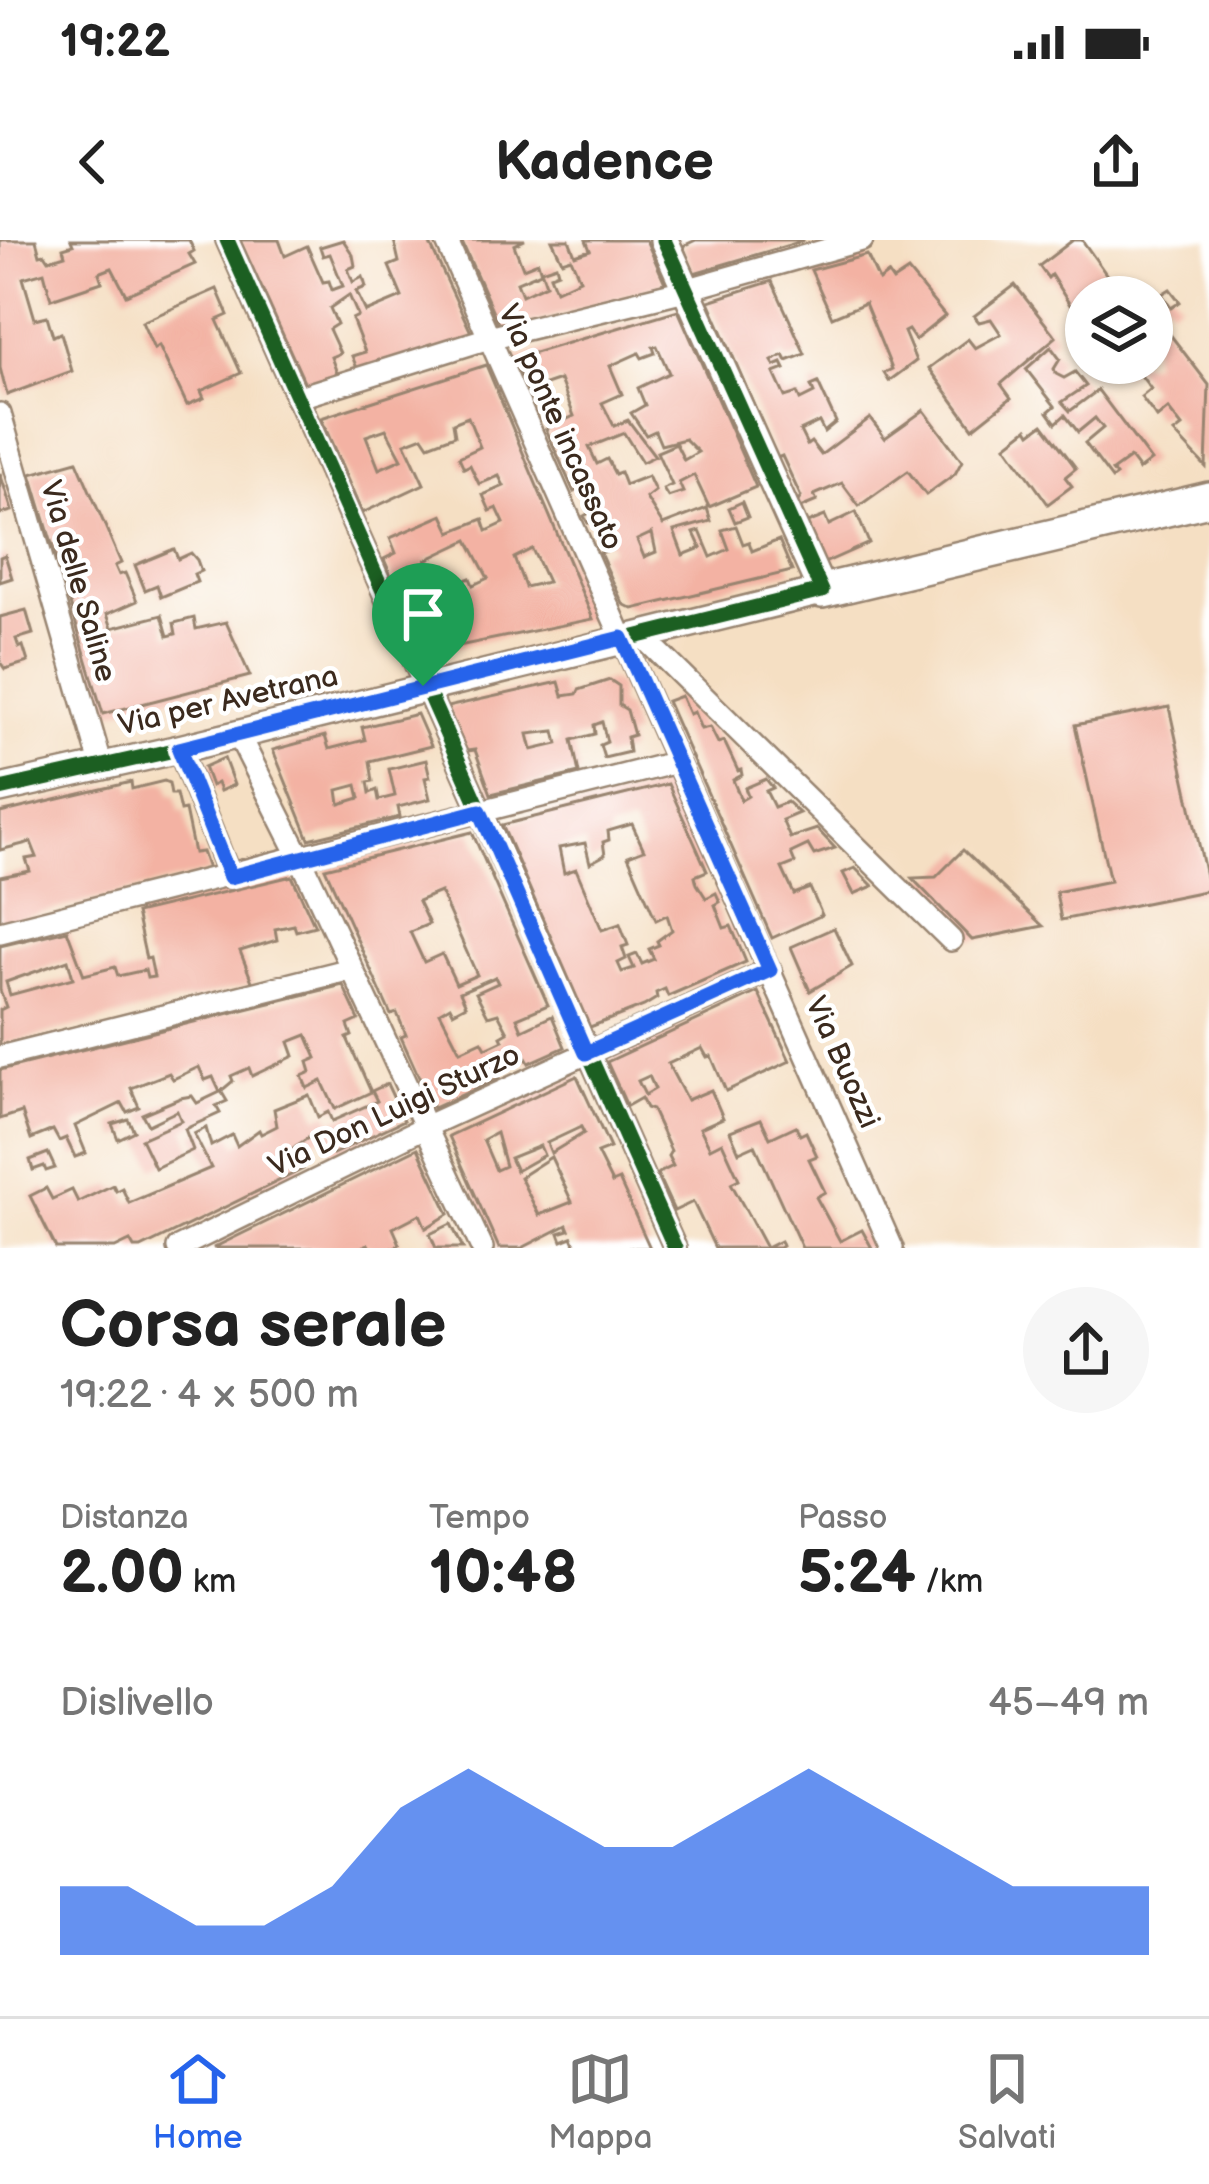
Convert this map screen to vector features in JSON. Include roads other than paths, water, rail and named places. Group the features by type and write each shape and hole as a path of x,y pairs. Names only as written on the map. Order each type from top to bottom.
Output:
{"main road":[{"path":"822,592 1209,499"}],"street":[{"path":"227,240 675,1248"},
{"name":"Via ponte incassato","path":"446,240 631,636"},
{"path":"664,240 822,592"},
{"path":"296,398 489,338 862,240"},
{"name":"Via delle Saline","path":"0,414 100,764"},
{"name":"Via per Avetrana","path":"0,789 822,592"},
{"path":"631,636 951,940"},
{"name":"Via Buozzi","path":"631,636 677,762 892,1248"},
{"path":"238,734 482,1248"},
{"path":"179,749 230,877"},
{"path":"0,932 677,762"},
{"path":"0,1057 351,969"},
{"name":"Via Don Luigi Sturzo","path":"178,1248 427,1126 770,970"}]}
